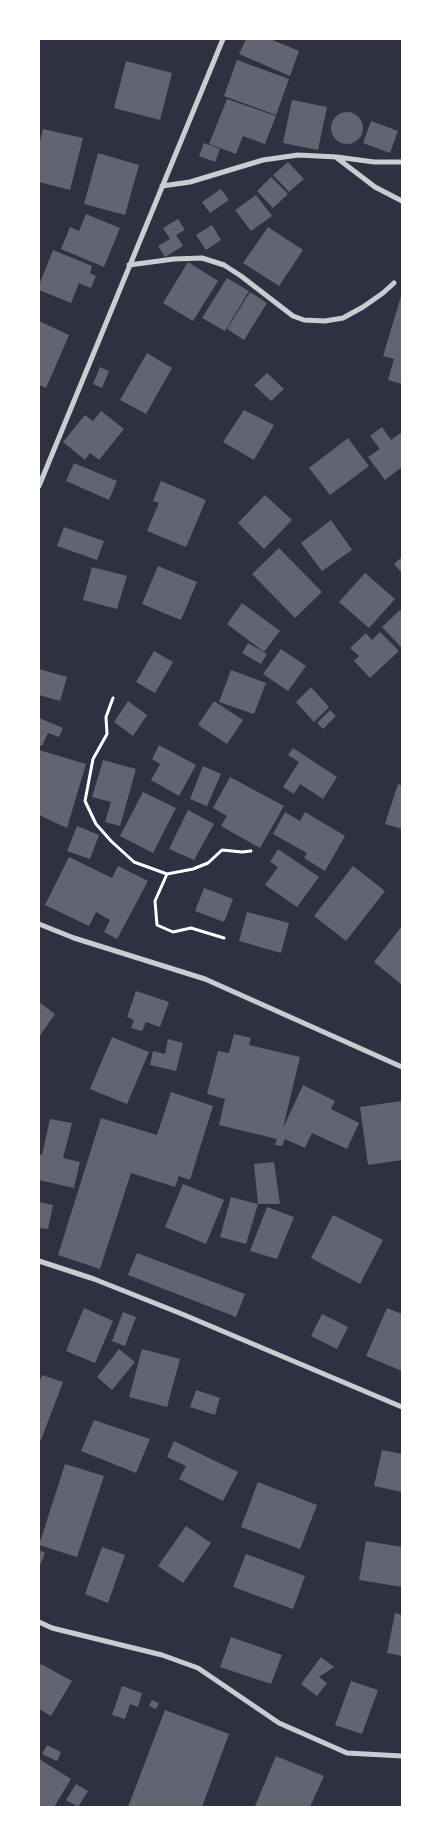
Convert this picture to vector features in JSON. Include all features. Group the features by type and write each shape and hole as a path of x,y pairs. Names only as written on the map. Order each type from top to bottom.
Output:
{"street":[{"path":"39,486 223,39"},
{"path":"162,186 190,182 263,160 298,155 337,157 374,162 402,162"},
{"path":"337,157 375,187 402,201"},
{"path":"129,265 174,259 202,258 224,265 236,272 293,316 325,321 343,318 363,307 394,283"},
{"path":"39,924 74,938 205,979 402,1067"},
{"path":"39,1261 94,1279 182,1314 402,1407"},
{"path":"39,1622 52,1628 162,1655 198,1668 279,1723 347,1753 402,1756"}],"path":[{"path":"112,698 106,717 107,734 93,759 85,801 96,824 134,862 167,874 208,864 222,850 251,851"},
{"path":"167,874 155,901 157,925 173,932 191,928 224,938"}],"building":[{"path":"246,39 270,39 299,51 290,76 239,54"},
{"path":"237,60 289,79 276,115 224,96"},
{"path":"126,61 172,73 160,120 114,108"},
{"path":"227,99 276,116 265,144 243,136 236,154 209,144"},
{"path":"292,100 327,107 318,150 283,143"},
{"path":"347,112 359,116 363,128 359,140 347,144 335,140 331,128 335,116"},
{"path":"371,121 398,131 390,153 363,143"},
{"path":"43,129 83,138 70,190 39,182 39,145"},
{"path":"204,143 220,149 215,162 199,156"},
{"path":"98,153 139,165 125,215 84,204"},
{"path":"288,162 304,179 289,192 273,175"},
{"path":"271,177 288,194 273,208 257,191"},
{"path":"221,189 229,200 210,213 202,202"},
{"path":"256,195 272,216 251,231 235,210"},
{"path":"86,214 120,228 104,267 61,249 70,227 79,231"},
{"path":"178,219 185,230 176,235 183,246 165,257 158,246 170,239 163,228"},
{"path":"212,225 221,240 206,250 196,235"},
{"path":"268,227 303,250 279,286 243,263"},
{"path":"53,250 92,266 90,273 96,276 91,288 79,283 71,303 39,290 39,285"},
{"path":"188,262 218,281 193,321 163,303"},
{"path":"227,278 249,291 225,331 202,318"},
{"path":"250,292 267,303 244,340 227,329"},
{"path":"402,293 402,384 388,380 394,359 383,356"},
{"path":"39,321 69,335 46,388 39,385"},
{"path":"147,353 172,368 146,414 120,400"},
{"path":"100,367 109,371 102,388 93,384"},
{"path":"267,373 284,389 271,401 254,385"},
{"path":"244,410 274,425 254,460 223,442"},
{"path":"101,411 124,429 99,460 90,453 85,460 63,442 85,415 93,421"},
{"path":"382,427 391,440 402,432 402,467 385,480 368,457 380,449 370,436"},
{"path":"348,438 369,466 330,495 309,468"},
{"path":"74,463 117,481 109,500 66,481"},
{"path":"161,481 206,500 186,547 147,531 159,503 153,501"},
{"path":"265,495 292,520 264,549 238,523"},
{"path":"331,520 352,550 322,571 301,543"},
{"path":"64,527 104,541 97,560 57,546"},
{"path":"279,548 322,592 295,618 252,574"},
{"path":"402,557 402,573 394,564"},
{"path":"158,566 197,582 181,620 142,604"},
{"path":"92,567 127,576 117,609 83,600"},
{"path":"365,573 395,599 369,628 339,602"},
{"path":"242,603 280,631 264,652 227,624"},
{"path":"400,610 402,612 402,648 382,627"},
{"path":"380,632 399,651 370,678 354,661 359,656 350,648 366,633 372,640"},
{"path":"248,643 267,654 261,664 242,653"},
{"path":"281,649 306,666 288,691 263,674"},
{"path":"154,651 173,662 155,693 136,682"},
{"path":"39,669 67,677 60,701 39,695"},
{"path":"231,670 266,683 254,714 219,702"},
{"path":"311,687 329,707 314,722 296,702"},
{"path":"128,701 147,715 133,736 114,722"},
{"path":"214,701 243,720 227,744 198,725"},
{"path":"330,710 336,716 323,729 317,723"},
{"path":"39,718 63,728 59,737 48,733 42,746 39,745"},
{"path":"159,745 196,765 179,796 151,780 160,764 152,759"},
{"path":"293,748 337,777 323,799 300,784 294,794 283,787 299,762 288,755"},
{"path":"39,750 86,764 67,828 39,815"},
{"path":"103,760 136,769 120,826 105,822 111,802 92,797"},
{"path":"203,766 221,774 207,806 190,799"},
{"path":"230,777 284,806 260,848 221,826 227,816 213,808"},
{"path":"398,784 402,786 402,829 385,824"},
{"path":"143,792 176,808 153,853 120,836"},
{"path":"188,810 214,824 194,860 169,849"},
{"path":"285,812 300,821 305,812 345,836 325,871 304,858 307,853 273,834"},
{"path":"77,826 99,835 90,859 67,851"},
{"path":"278,849 319,877 297,907 265,885 278,867 270,862"},
{"path":"69,857 112,878 118,866 148,881 117,939 104,932 110,920 96,912 89,926 45,905"},
{"path":"353,866 385,891 346,941 314,916"},
{"path":"204,888 233,899 224,922 195,911"},
{"path":"247,912 289,923 281,953 239,941"},
{"path":"402,926 402,985 374,962"},
{"path":"136,991 169,1002 160,1027 146,1022 142,1031 131,1028 134,1020 127,1017"},
{"path":"39,1002 55,1014 39,1037"},
{"path":"234,1034 251,1038 249,1045 300,1057 283,1128 303,1085 335,1101 331,1109 359,1123 347,1149 312,1133 305,1148 285,1139 282,1146 275,1145 277,1139 219,1125 225,1099 207,1094 218,1051 229,1053"},
{"path":"112,1037 149,1052 127,1104 90,1089"},
{"path":"168,1039 183,1043 176,1071 150,1065 153,1051 165,1054"},
{"path":"171,1092 213,1106 190,1180 179,1176 175,1187 131,1173 100,1269 58,1255 101,1118 157,1135"},
{"path":"401,1101 402,1160 368,1165 360,1107"},
{"path":"50,1119 72,1123 63,1158 80,1162 74,1188 39,1180 39,1154 42,1155"},
{"path":"274,1162 280,1204 258,1204 254,1164"},
{"path":"183,1184 224,1200 206,1244 165,1227"},
{"path":"231,1197 258,1204 246,1244 220,1237"},
{"path":"39,1202 53,1205 48,1229 39,1228"},
{"path":"267,1207 294,1217 277,1259 250,1251"},
{"path":"333,1215 383,1240 360,1284 311,1258"},
{"path":"137,1253 245,1294 236,1317 128,1275"},
{"path":"84,1308 113,1321 95,1363 66,1351"},
{"path":"387,1308 402,1314 402,1371 366,1356"},
{"path":"123,1312 136,1317 125,1346 112,1341"},
{"path":"322,1314 348,1327 337,1349 311,1336"},
{"path":"119,1349 135,1362 112,1390 97,1377"},
{"path":"142,1349 180,1359 167,1407 129,1397"},
{"path":"42,1375 63,1382 41,1440 39,1439 39,1383"},
{"path":"196,1390 220,1398 215,1415 190,1407"},
{"path":"94,1420 150,1439 136,1473 81,1451"},
{"path":"174,1441 238,1472 223,1501 179,1479 186,1466 167,1457"},
{"path":"382,1450 402,1454 402,1492 374,1486"},
{"path":"65,1464 104,1476 77,1557 39,1545"},
{"path":"258,1482 317,1505 300,1549 241,1527"},
{"path":"186,1526 211,1543 183,1583 158,1566"},
{"path":"366,1541 402,1547 402,1587 359,1580"},
{"path":"102,1547 125,1555 108,1603 85,1594"},
{"path":"39,1550 45,1553 39,1568"},
{"path":"246,1554 305,1576 293,1609 233,1587"},
{"path":"395,1613 402,1615 402,1656 387,1653"},
{"path":"231,1637 282,1655 271,1684 220,1667"},
{"path":"321,1657 334,1667 319,1677 327,1683 317,1696 301,1684"},
{"path":"41,1664 72,1681 51,1716 39,1709 39,1668"},
{"path":"351,1681 378,1690 362,1734 335,1725"},
{"path":"122,1686 142,1693 138,1707 130,1704 125,1719 112,1715"},
{"path":"152,1700 159,1703 156,1709 149,1706"},
{"path":"165,1710 229,1734 202,1807 128,1807"},
{"path":"47,1745 61,1752 57,1761 42,1754"},
{"path":"276,1756 324,1776 310,1807 255,1806"},
{"path":"39,1759 71,1779 54,1807 39,1807"},
{"path":"76,1784 88,1791 78,1807 66,1800"}]}
